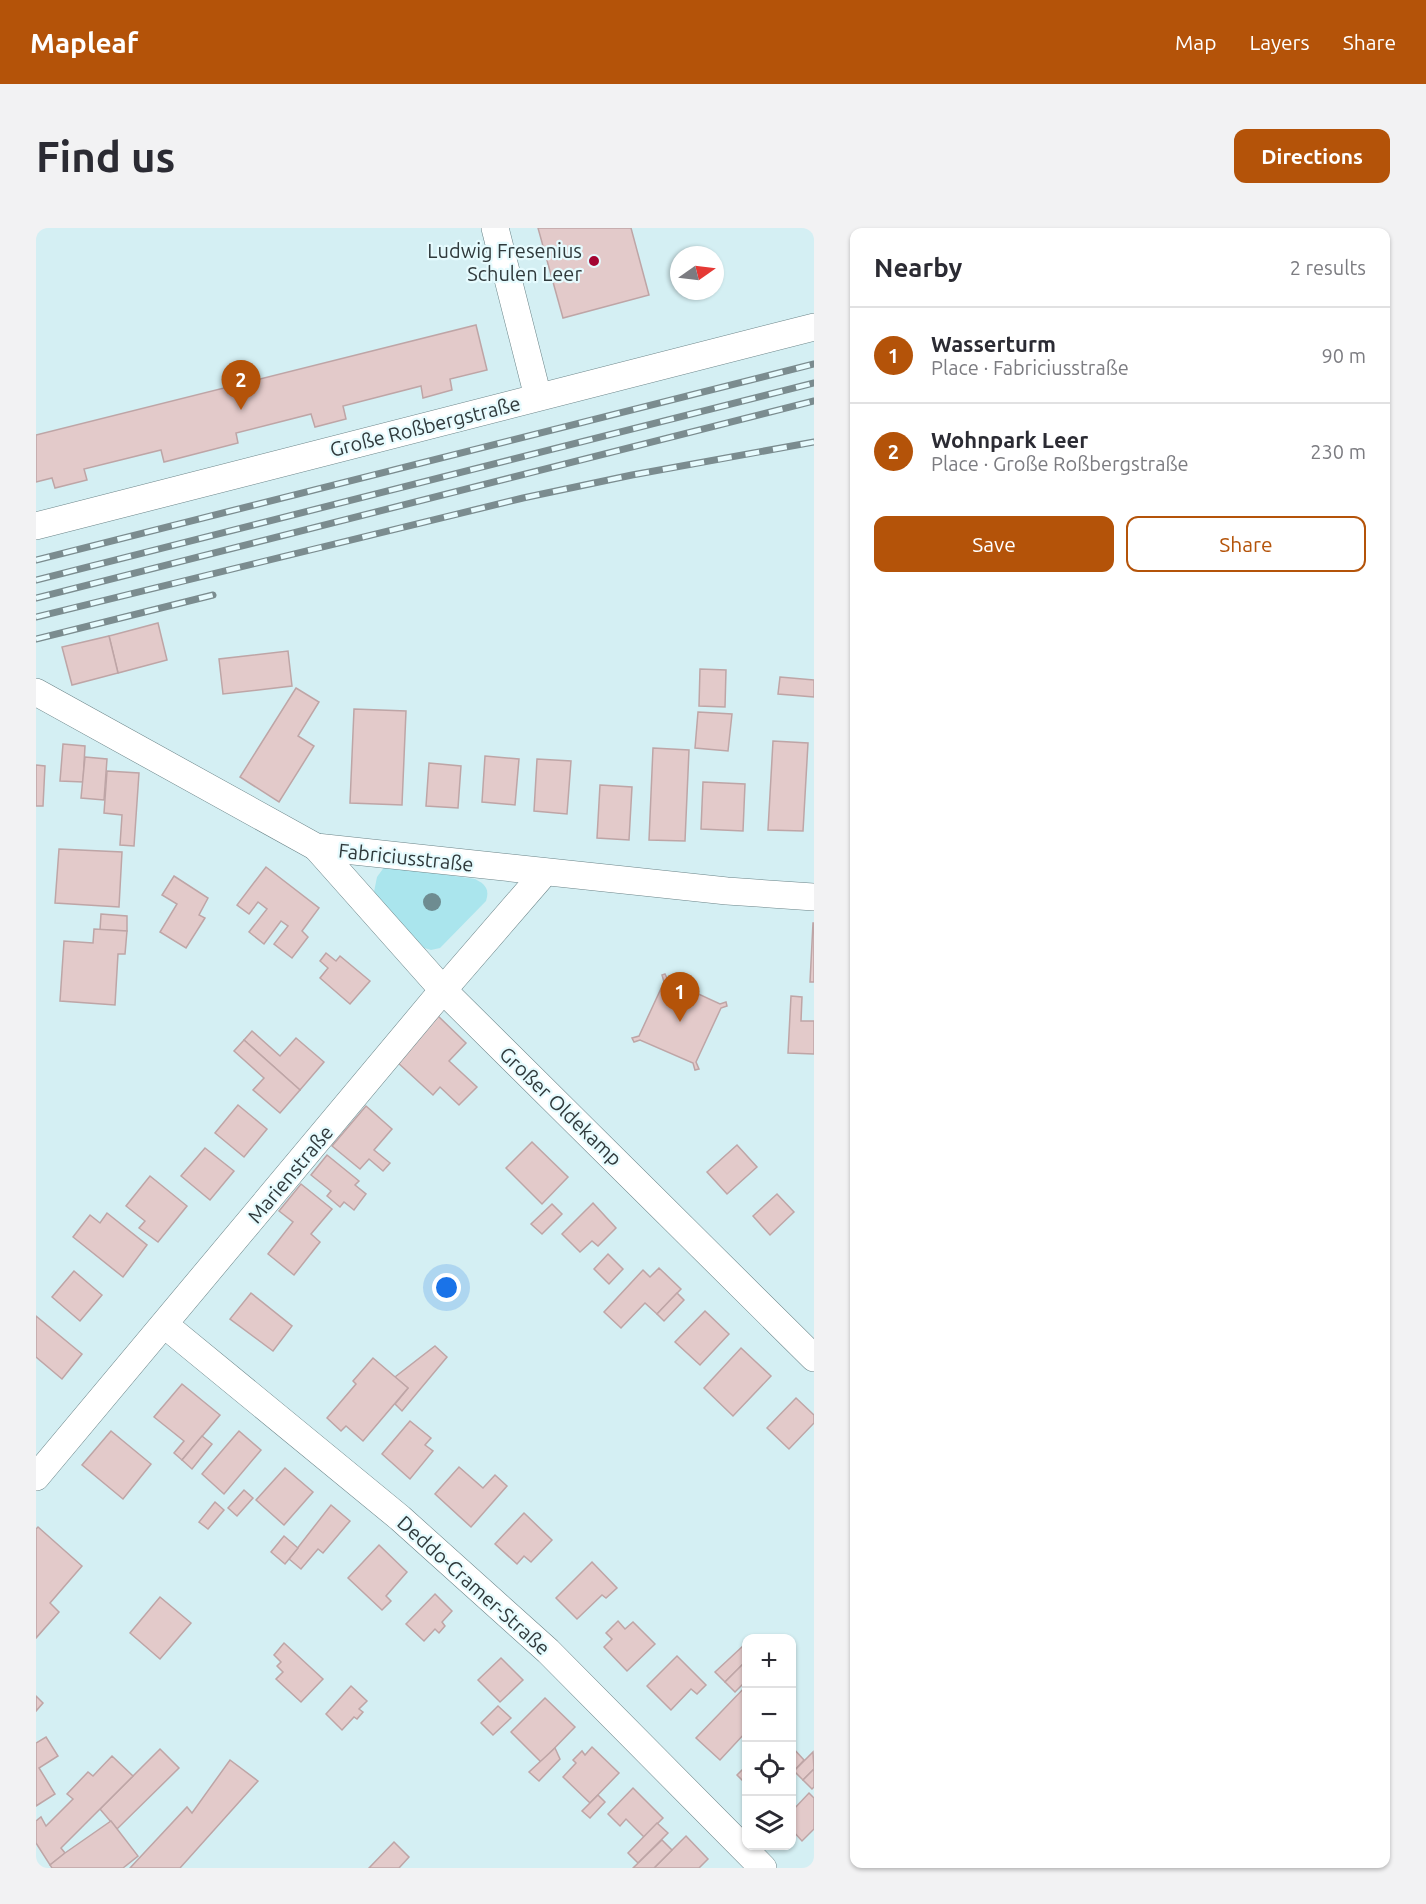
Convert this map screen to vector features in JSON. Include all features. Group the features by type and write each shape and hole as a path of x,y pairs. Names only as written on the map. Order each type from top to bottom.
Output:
{"street":[{"path":"495,228 538,397"},
{"name":"Große Roßbergstraße","path":"36,525 814,327"},
{"name":"Fabriciusstraße","path":"36,692 316,848 727,891 814,897"},
{"name":"Großer Oldekamp","path":"316,848 443,990 814,1358"},
{"name":"Marienstraße","path":"36,1478 443,990 545,872"},
{"name":"Deddo-Cramer-Straße","path":"165,1325 400,1518 548,1651 763,1868"}],"shaded area":[{"path":"385,866 475,879 486,887 486,901 440,948 431,950 421,947 374,892 377,877"}],"building":[{"name":"Ludwig Fresenius Schulen Leer","path":"538,228 631,228 649,295 563,318"},
{"path":"476,325 487,370 450,379 452,390 423,398 421,386 343,406 346,419 315,427 311,414 236,433 238,443 164,462 161,450 84,469 87,480 55,488 52,478 36,482 36,435"},
{"path":"158,623 167,660 118,673 109,636"},
{"path":"109,636 118,673 72,685 62,647"},
{"path":"288,651 292,686 223,694 219,659"},
{"path":"700,669 726,670 725,707 699,706"},
{"path":"780,677 814,680 814,697 778,694"},
{"path":"296,688 319,702 298,736 314,746 279,802 240,777"},
{"path":"354,709 406,711 402,805 350,803"},
{"path":"698,712 732,714 728,751 695,748"},
{"path":"773,741 808,743 803,831 768,830"},
{"path":"63,744 85,746 83,782 60,781"},
{"path":"653,748 689,750 685,841 649,840"},
{"path":"485,756 519,759 515,805 482,802"},
{"path":"85,757 107,759 104,800 81,798"},
{"path":"537,759 571,761 567,814 534,811"},
{"path":"429,763 461,766 458,808 426,806"},
{"path":"36,765 45,766 43,806 36,806"},
{"path":"107,771 139,773 134,846 120,845 122,815 104,813"},
{"path":"703,782 745,784 743,831 701,829"},
{"path":"600,785 632,787 629,840 597,838"},
{"path":"59,849 122,852 119,907 55,903"},
{"path":"266,867 319,908 302,931 308,937 292,958 274,944 288,926 281,921 264,944 249,932 267,909 258,902 249,914 237,905"},
{"path":"174,876 208,898 199,915 205,918 186,948 160,932 177,904 162,895"},
{"path":"101,914 127,916 127,931 100,930"},
{"path":"813,923 814,982 810,982"},
{"path":"94,929 127,931 125,954 118,954 115,1005 60,1001 64,941 93,943"},
{"path":"326,953 336,961 340,956 370,981 350,1004 320,978 328,968 320,961"},
{"path":"665,974 668,980 720,1004 726,1002 727,1006 721,1008 696,1062 699,1069 695,1070 693,1063 640,1040 634,1042 632,1038 639,1036 664,982 662,975"},
{"path":"791,996 802,997 801,1021 814,1021 814,1054 788,1053"},
{"path":"438,1016 466,1043 449,1061 477,1087 459,1105 440,1087 433,1095 396,1061"},
{"path":"252,1031 280,1056 296,1038 324,1062 300,1090 244,1040"},
{"path":"244,1040 300,1090 280,1113 253,1090 264,1078 234,1051"},
{"path":"238,1105 267,1129 244,1157 215,1133"},
{"path":"366,1106 392,1129 374,1150 390,1163 383,1171 369,1159 360,1169 332,1146"},
{"path":"532,1142 568,1177 542,1204 506,1168"},
{"path":"737,1145 757,1167 727,1194 707,1172"},
{"path":"205,1148 234,1171 210,1200 181,1176"},
{"path":"327,1155 359,1181 355,1185 366,1194 354,1210 344,1202 340,1207 327,1196 331,1191 311,1175"},
{"path":"150,1176 187,1206 158,1242 139,1228 145,1221 126,1206"},
{"path":"301,1184 332,1209 311,1234 320,1242 294,1275 268,1254 293,1222 279,1211"},
{"path":"777,1194 794,1212 770,1235 753,1216"},
{"path":"593,1203 616,1228 598,1246 592,1241 580,1252 562,1234"},
{"path":"552,1204 562,1214 542,1234 531,1224"},
{"path":"107,1213 147,1245 123,1277 73,1237 90,1215 100,1223"},
{"path":"608,1254 623,1269 609,1284 594,1269"},
{"path":"659,1268 681,1289 657,1314 645,1303 621,1328 604,1312 643,1270 650,1277"},
{"path":"74,1271 102,1295 80,1321 52,1297"},
{"path":"251,1293 292,1326 273,1351 230,1319"},
{"path":"677,1293 684,1300 664,1321 657,1314"},
{"path":"705,1311 729,1334 700,1365 675,1342"},
{"path":"36,1316 82,1354 62,1379 36,1357"},
{"path":"435,1346 447,1357 402,1411 395,1404 408,1388 395,1377"},
{"path":"741,1348 771,1376 733,1416 704,1388"},
{"path":"373,1358 408,1388 363,1441 346,1426 341,1431 327,1418 356,1384 353,1381"},
{"path":"182,1384 220,1415 182,1460 174,1453 184,1441 154,1417"},
{"path":"796,1398 814,1415 814,1423 789,1449 767,1428"},
{"path":"410,1421 431,1438 425,1445 433,1451 410,1479 382,1454"},
{"path":"111,1431 151,1464 123,1499 82,1465"},
{"path":"239,1431 261,1450 224,1494 202,1474"},
{"path":"202,1436 212,1444 192,1469 182,1460"},
{"path":"459,1467 483,1488 495,1475 507,1486 471,1527 435,1494"},
{"path":"285,1468 313,1492 284,1525 256,1500"},
{"path":"244,1490 253,1498 237,1516 228,1508"},
{"path":"215,1502 224,1510 208,1529 199,1522"},
{"path":"331,1505 350,1521 323,1553 318,1549 301,1569 289,1559"},
{"path":"524,1513 552,1540 531,1562 524,1556 517,1564 495,1544"},
{"path":"38,1527 82,1566 50,1603 59,1612 36,1638 36,1529"},
{"path":"284,1536 298,1548 285,1564 271,1552"},
{"path":"379,1545 407,1572 386,1596 391,1601 382,1610 348,1578"},
{"path":"592,1562 617,1588 606,1598 602,1595 577,1619 556,1598"},
{"path":"435,1594 452,1611 442,1622 445,1626 439,1633 435,1629 424,1641 406,1624"},
{"path":"160,1597 191,1623 160,1659 130,1633"},
{"path":"618,1621 625,1629 633,1622 655,1644 627,1671 604,1647 612,1639 606,1633"},
{"path":"284,1643 323,1679 301,1702 276,1679 283,1672 277,1666 281,1662 274,1655"},
{"path":"742,1647 742,1665 725,1682 715,1672"},
{"path":"677,1656 706,1685 697,1694 691,1689 671,1710 647,1686"},
{"path":"501,1658 523,1680 500,1702 478,1680"},
{"path":"742,1665 742,1685 735,1692 725,1682"},
{"path":"351,1686 367,1701 359,1709 363,1712 357,1719 354,1717 342,1730 326,1714"},
{"path":"742,1690 742,1736 720,1760 696,1738"},
{"path":"36,1696 43,1703 36,1711"},
{"path":"545,1698 575,1727 541,1762 511,1732"},
{"path":"498,1706 511,1718 493,1735 481,1723"},
{"path":"46,1737 58,1756 39,1768 55,1794 36,1806 36,1743"},
{"path":"592,1747 619,1773 590,1803 563,1777 576,1763 573,1760 582,1751 585,1755"},
{"path":"555,1748 560,1759 539,1781 529,1772"},
{"path":"160,1749 179,1768 117,1829 100,1809"},
{"path":"796,1751 804,1760 796,1769"},
{"path":"813,1752 814,1769 803,1780 796,1773 796,1769"},
{"path":"112,1756 133,1776 61,1848 65,1853 50,1865 36,1843 36,1821 41,1817 46,1826 73,1799 67,1794 88,1772 93,1776"},
{"path":"230,1760 258,1781 180,1868 130,1868 187,1807 192,1813"},
{"path":"814,1769 814,1787 812,1789 803,1780"},
{"path":"742,1770 742,1780 737,1775"},
{"path":"633,1788 663,1818 644,1837 626,1819 620,1826 608,1814"},
{"path":"809,1793 814,1798 814,1829 802,1841 796,1834 796,1807"},
{"path":"598,1795 605,1802 590,1818 582,1811"},
{"path":"111,1821 138,1856 123,1868 52,1868 50,1865 65,1853"},
{"path":"657,1823 668,1833 638,1863 628,1853"},
{"path":"686,1836 708,1859 699,1868 654,1868"},
{"path":"662,1840 672,1850 654,1868 633,1868"},
{"path":"394,1842 409,1857 399,1868 369,1868"}],"railway":[{"path":"36,560 814,364"},
{"path":"36,580 814,383"},
{"path":"36,598 814,401"},
{"path":"36,617 523,498 632,475 814,442"},
{"path":"36,639 213,595"}],"place":[{"name":"Ludwig Fresenius Schulen Leer","path":"594,261"},
{"name":"Wohnpark Leer","path":"241,410"},
{"name":"Wasserturm","path":"680,1022"}]}
